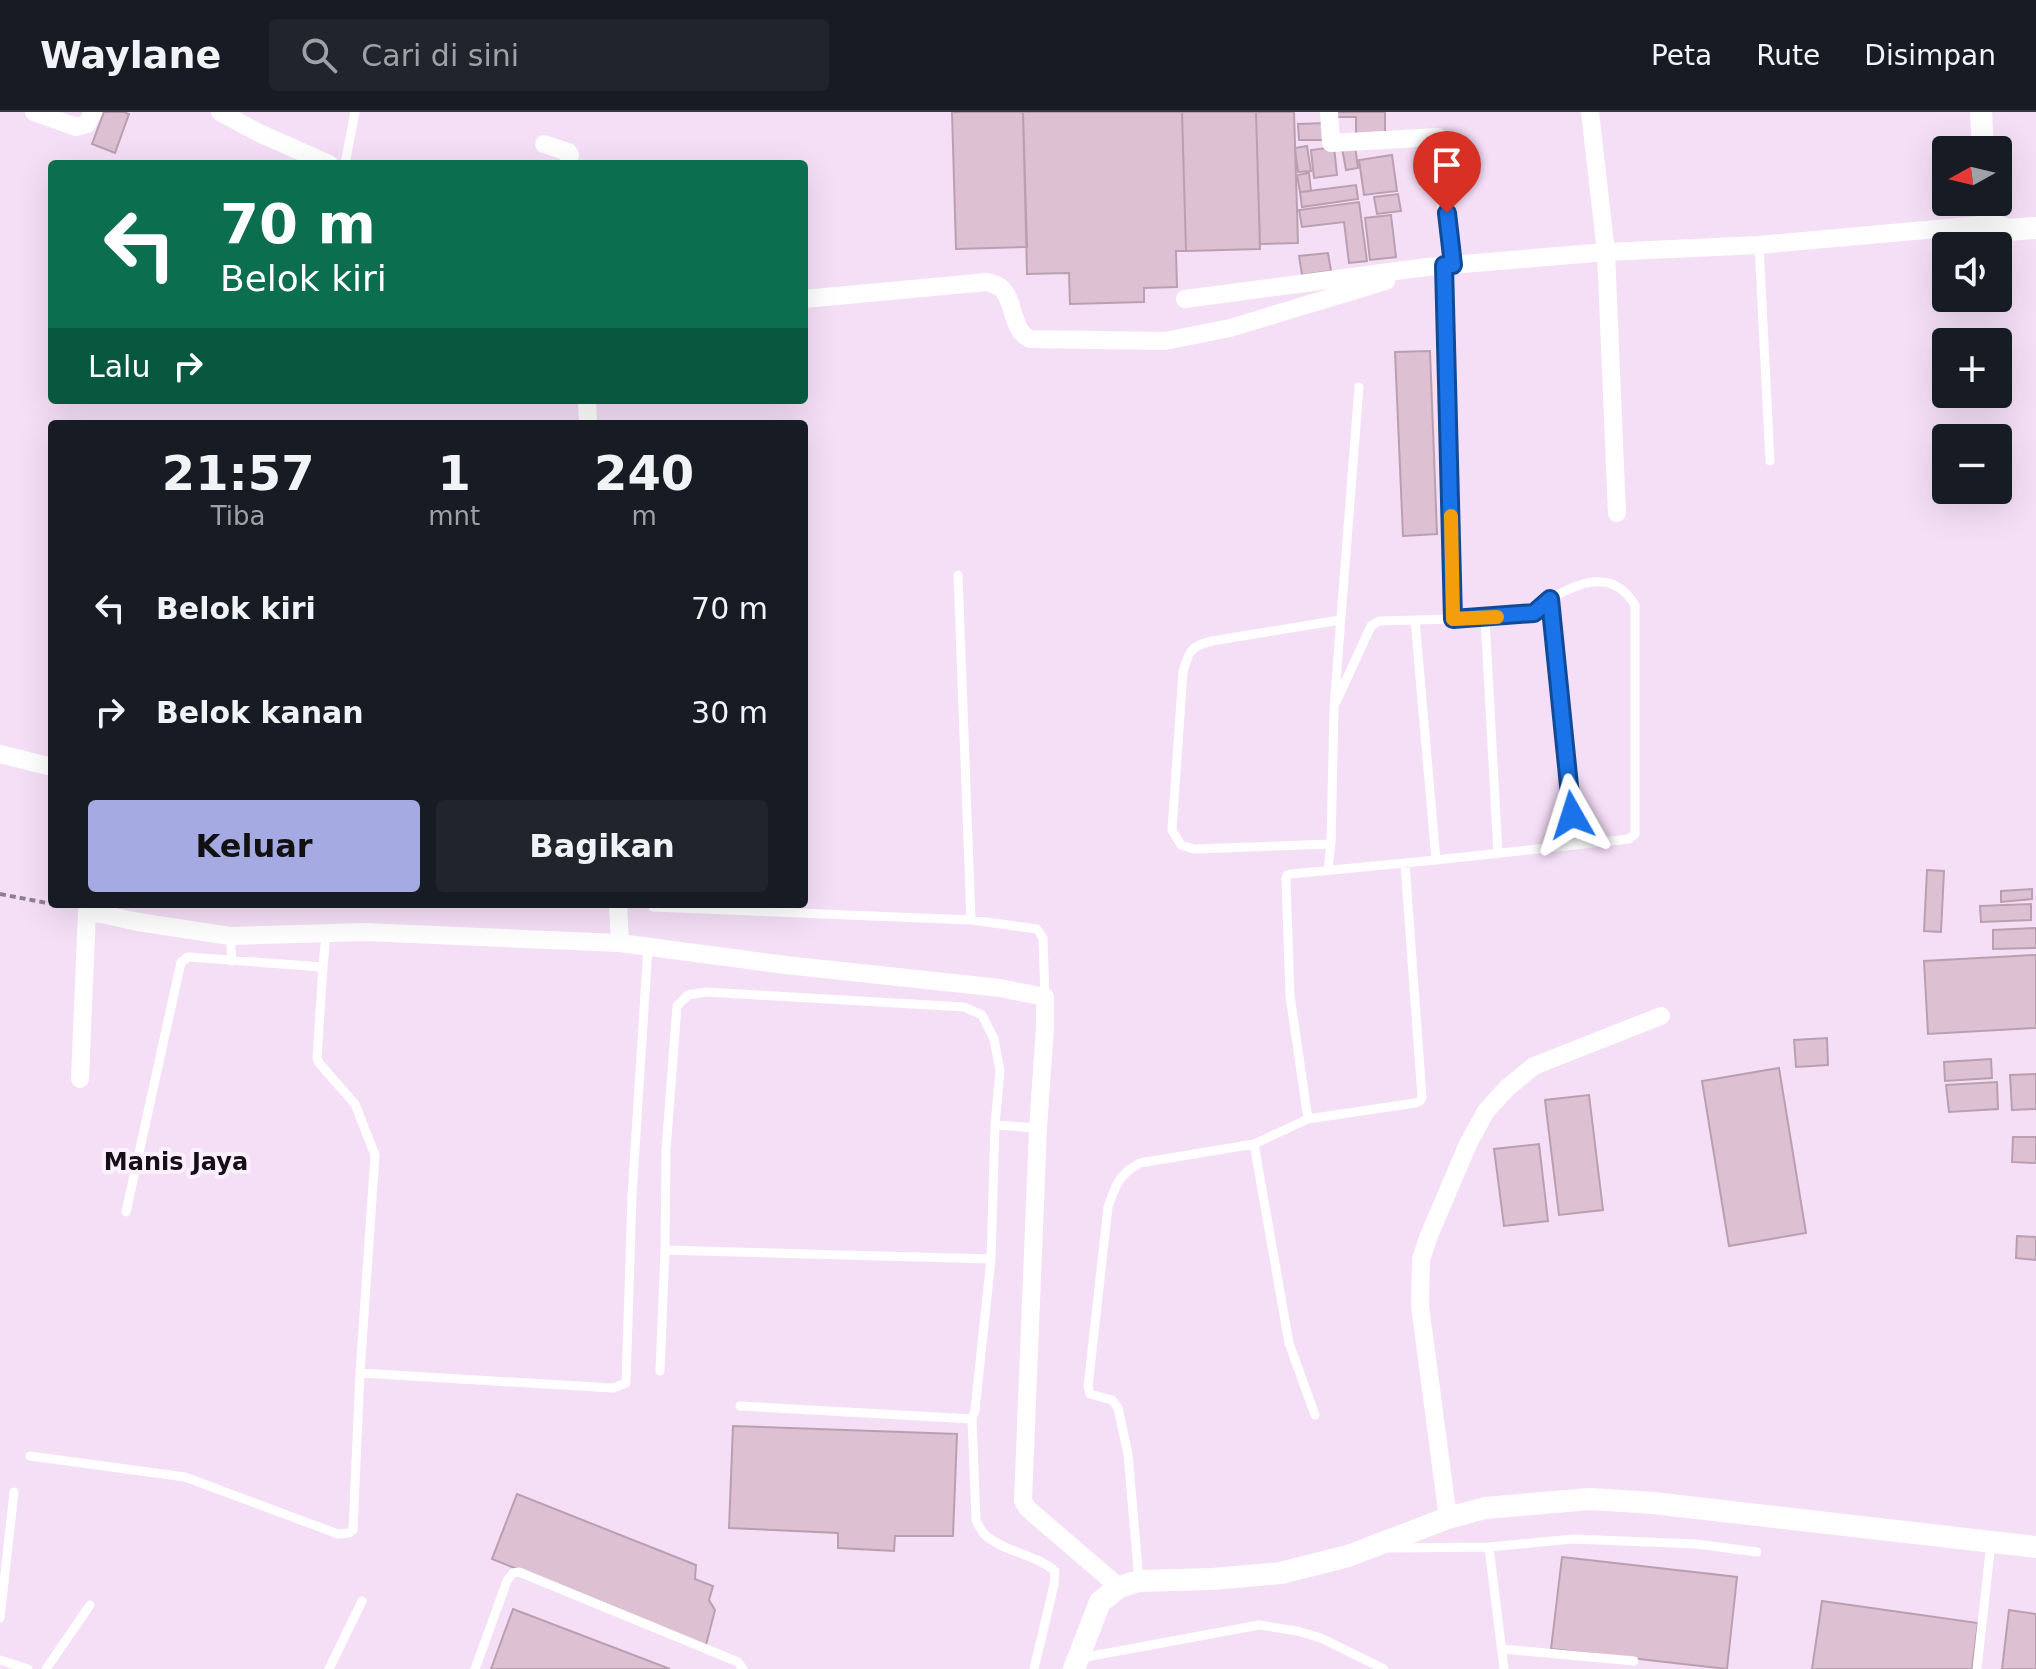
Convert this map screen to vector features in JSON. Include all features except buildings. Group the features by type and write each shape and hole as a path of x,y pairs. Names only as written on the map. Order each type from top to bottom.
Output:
{"street":[{"path":"34,112 76,127 87,124 93,112"},
{"path":"220,112 320,160"},
{"path":"1329,112 1331,143 1438,137 1441,266"},
{"path":"1590,112 1606,252 1617,513"},
{"path":"1981,112 1982,136"},
{"path":"544,144 568,152 569,160"},
{"path":"1988,216 1992,224"},
{"path":"1185,299 1441,266 1606,252 1759,245 1992,224 2007,230 2036,228"},
{"path":"808,299 987,282 999,286 1006,295 1020,333 1030,339 1165,341 1230,328 1441,266"},
{"path":"0,754 48,766"},
{"path":"618,908 620,943"},
{"path":"80,1079 87,911 230,936 365,932 620,943 1000,988 1045,997 1023,1501 1028,1509 1129,1584"},
{"path":"1448,1518 1420,1306 1421,1260 1433,1224 1468,1144 1486,1111 1507,1088 1534,1066 1661,1016"},
{"path":"1076,1664 1100,1602 1129,1584 1281,1573 1348,1556 1448,1518 1506,1505 1590,1499 1653,1503 2036,1547"}],"lane":[{"path":"346,160 355,112"},
{"path":"1759,245 1770,461"},
{"path":"1441,266 1453,619"},
{"path":"1328,869 1334,707 1359,387"},
{"path":"958,575 971,920"},
{"path":"1308,1119 1290,996 1287,875 1629,839 1635,834 1635,605 1627,592 1607,581 1572,586 1534,613 1485,618 1379,621 1371,626 1334,707"},
{"path":"1550,599 1575,845"},
{"path":"1485,618 1498,854"},
{"path":"1331,844 1194,849 1181,845 1172,830 1183,672 1193,648 1212,641 1340,620"},
{"path":"1415,620 1436,860"},
{"path":"1129,1584 1128,1454 1118,1408 1112,1400 1090,1394 1088,1387 1108,1207 1124,1172 1140,1163 1254,1144 1308,1119 1420,1101 1424,1093 1405,864"},
{"path":"677,908 971,920 1037,929 1041,933 1045,997"},
{"path":"30,1456 185,1477 343,1535 353,1530 375,1155 355,1104 317,1058 326,933"},
{"path":"230,936 232,961"},
{"path":"360,1373 613,1388 626,1383 632,1196 648,946"},
{"path":"126,1212 179,966 188,957 323,967"},
{"path":"660,1371 666,1150 677,1006 688,995 706,992 964,1007 982,1015 994,1039 1000,1071 995,1125 991,1259 972,1419 976,1520 984,1535 1045,1562 1055,1571 1034,1669"},
{"path":"995,1125 1038,1128"},
{"path":"1254,1144 1289,1343 1315,1415"},
{"path":"665,1250 991,1259"},
{"path":"740,1406 972,1419"},
{"path":"0,1618 14,1492"},
{"path":"1372,1548 1489,1547 1573,1539 1696,1544 1757,1552"},
{"path":"1977,1669 1991,1543"},
{"path":"1489,1547 1504,1669"},
{"path":"475,1669 507,1581 519,1572 738,1662 743,1669"},
{"path":"329,1669 362,1601"},
{"path":"46,1669 90,1605"},
{"path":"1076,1664 1259,1625 1321,1638 1384,1669"},
{"path":"1502,1649 1634,1661"},
{"path":"0,1660 28,1669"}],"path":[{"path":"0,894 48,903"},
{"path":"72,908 87,911"}],"slow traffic":[{"path":"1451,516 1453,619 1497,617"}],"district":[{"name":"Manis Jaya","path":"176,1162"}],"route":[{"path":"1447,213 1453,265 1444,265 1453,619 1534,613 1550,599 1572,815"}]}
